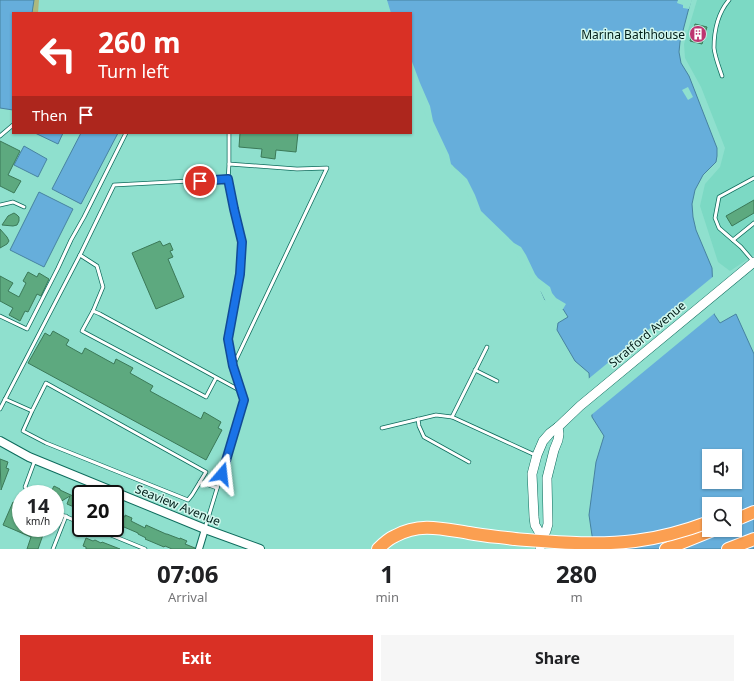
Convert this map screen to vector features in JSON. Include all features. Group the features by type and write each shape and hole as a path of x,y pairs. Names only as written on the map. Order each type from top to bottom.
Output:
{"highway":[{"path":"742,509 754,505"},
{"path":"742,517 754,512"},
{"path":"378,549 385,542 396,535 420,527 433,527 483,535 587,544 623,543 648,539 702,524"},
{"path":"666,549 702,534"},
{"path":"728,549 754,539"},
{"path":"744,549 754,544"}],"main road":[{"name":"Stratford Avenue","path":"542,537 535,525 532,474 537,455 543,441 580,406 754,263"},
{"path":"540,549 542,537 548,524 548,478 554,450 558,440 558,426"}],"street":[{"name":"Seaview Avenue","path":"0,441 35,460 205,529 260,549"},
{"path":"199,549 205,529"}],"lane":[{"path":"722,76 714,49 715,30 724,5 729,0"},
{"path":"0,136 12,126"},
{"path":"0,316 27,329 126,134"},
{"path":"205,529 244,400 233,366 228,339 240,274 242,242 228,179 230,164 230,134"},
{"path":"230,164 297,169 327,168 233,366"},
{"path":"754,178 720,197 715,218 719,228 741,246 754,263"},
{"path":"0,410 80,255 114,185 228,179"},
{"path":"0,205 13,202 24,207"},
{"path":"733,240 754,223"},
{"path":"80,255 98,266 103,287 93,311 82,331 206,397 216,378"},
{"path":"93,311 241,391"},
{"path":"452,417 487,347"},
{"path":"475,370 497,381"},
{"path":"46,383 206,472 188,500 46,443 24,431 32,411 46,383"},
{"path":"5,399 32,411"},
{"path":"382,428 436,415 452,417 537,455"},
{"path":"418,419 419,426 424,437 469,462"},
{"path":"26,485 35,460"},
{"path":"200,482 217,488"},
{"path":"53,549 66,516 72,519"},
{"path":"116,537 145,549"}],"shaded area":[{"path":"25,0 39,0 38,12 24,12"},
{"path":"697,0 754,0 754,255 730,271 718,262 700,206 705,184 720,167 725,148 701,87 685,58 684,44"}],"water":[{"path":"0,0 34,0 32,12 12,12 12,110 0,108"},
{"path":"380,0 691,0 680,42 679,52 681,63 689,76 717,148 716,162 703,175 695,190 692,204 693,217 696,230 712,268 714,314 720,323 736,314 754,354 754,549 594,549 589,515 596,462 604,436 592,417 589,373 575,361 557,330 558,323 568,317 563,309 545,300 512,243 482,218 466,184 455,168 450,165 412,78 412,12 386,12"},
{"path":"37,134 63,134 58,144"},
{"path":"80,134 117,134 81,204 52,189"},
{"path":"24,146 47,159 38,177 14,165"},
{"path":"39,192 73,209 44,267 10,250"}],"pier":[{"path":"378,0 387,0 391,12 384,12"},
{"path":"678,0 692,0 689,9 683,8 683,5 677,3"},
{"path":"412,62 430,106 433,121 449,155 451,164 467,179 481,211 514,243 521,247 538,278 550,287 556,298 566,304 563,309 561,310 546,306 541,292 510,245 481,219 472,206 464,185 454,169 448,166 412,83"},
{"path":"688,87 693,97 688,100 682,90"},
{"path":"715,275 716,312 590,416 587,380"}],"building":[{"name":"Marina Bathhouse","path":"695,24 707,27 702,44 690,41"},
{"path":"240,134 298,134 296,152 276,150 275,159 261,157 262,149 239,147"},
{"path":"0,141 20,151 8,175 21,181 14,193 0,186"},
{"path":"754,200 754,213 732,226 726,216"},
{"path":"14,213 19,217 17,225 2,225 8,216"},
{"path":"0,229 9,241 0,248"},
{"path":"160,241 163,246 170,243 173,250 170,251 173,257 168,259 184,297 156,309 132,253"},
{"path":"28,272 37,277 39,273 49,279 41,296 37,294 28,312 25,311 20,321 9,315 13,308 0,301 0,276 13,283 8,291 19,297 26,283 23,281"},
{"path":"53,331 69,340 66,345 82,354 85,348 114,364 116,359 133,368 130,373 153,386 150,391 201,419 204,412 221,422 218,428 222,430 206,460 28,363 45,333 50,336"},
{"path":"0,459 8,462 6,468 9,469 1,490"},
{"path":"64,492 72,496 72,506 67,504 70,496 64,500"},
{"path":"12,504 12,529 3,525"},
{"path":"125,515 132,518 131,521 145,528 146,525 187,541 185,544 195,549 172,549 165,546 164,547 145,539 146,538 124,527"},
{"path":"31,537 42,537 38,549 27,549"},
{"path":"86,538 120,549 86,549 86,547 83,546"}],"place":[{"name":"Marina Bathhouse","path":"698,34"}],"route":[{"path":"200,181 228,179 242,242 240,274 228,339 233,366 244,400 222,474"}]}
